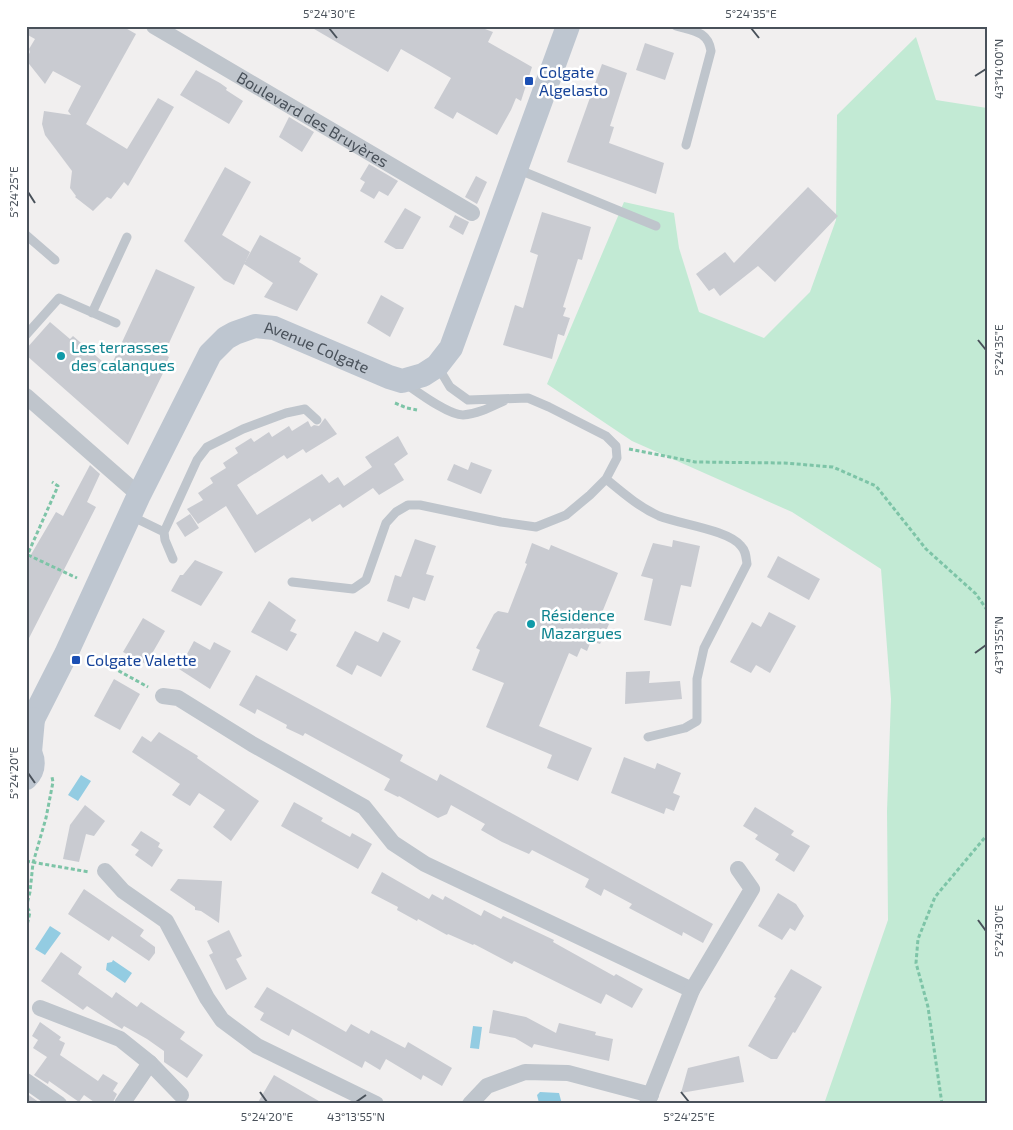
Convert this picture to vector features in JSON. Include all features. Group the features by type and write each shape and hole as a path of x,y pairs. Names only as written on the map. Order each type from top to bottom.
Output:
{"street":[{"name":"Boulevard des Bruyères","path":"154,26 472,213"},
{"path":"402,381 423,376 437,366 451,348 568,26"},
{"name":"Avenue Colgate","path":"26,778 33,767 33,760 28,751 30,723 66,654 135,506 210,354 226,338 235,333 255,326 274,328 402,381"},
{"path":"26,396 135,506"},
{"path":"164,696 178,698 252,744 364,807 393,843 425,864 692,990"},
{"path":"470,1104 486,1086 525,1072 568,1073 649,1099 692,990 752,889 738,870"},
{"path":"105,872 123,892 166,922 207,998 222,1020 257,1046 376,1104"},
{"path":"40,1008 120,1040 150,1063 180,1095"},
{"path":"122,1104 150,1063"},
{"path":"26,1081 59,1104"}],"lane":[{"path":"676,26 697,32 706,37 710,42 711,52 686,145"},
{"path":"516,168 656,226"},
{"path":"26,235 55,260"},
{"path":"92,313 127,237"},
{"path":"26,335 59,298 116,323"},
{"path":"292,582 353,589 366,580 386,523 396,512 408,505 420,505 501,522 536,527 566,515 606,479 617,458 616,446 606,436 528,398 468,400 450,387 437,366"},
{"path":"402,381 436,405 462,415 484,410 506,400"},
{"path":"173,559 165,540 164,532 196,460 207,447 243,429 286,413 305,409 317,420"},
{"path":"606,479 635,503 660,516 725,535 740,544 745,552 747,564 704,648 697,679 698,721 685,728 648,737"},
{"path":"135,506 164,532"}],"path":[{"path":"616,446 695,462 784,463 833,467 876,486 926,549 976,594 987,610"},
{"path":"52,482 58,486 27,556 78,578 74,587"},
{"path":"85,652 164,696"},
{"path":"26,930 30,912 27,907 34,862 46,818 53,782 51,772"},
{"path":"942,1104 928,1007 916,962 918,939 935,897 987,835"},
{"path":"26,861 86,872 105,872"}],"green space":[{"path":"916,37 936,100 987,108 987,1104 824,1104 888,920 887,811 891,699 881,569 792,512 632,441 547,384 624,202 674,213 679,248 699,312 764,338 810,292 836,220 837,115"}],"water":[{"path":"81,775 91,781 78,801 68,795"},
{"path":"50,926 61,933 45,955 35,949"},
{"path":"113,960 132,973 125,983 106,970 107,963"},
{"path":"473,1026 482,1027 479,1049 470,1048"},
{"path":"540,1092 559,1093 562,1104 539,1103 537,1095"}],"building":[{"path":"26,26 122,26 136,34 86,124 127,149 158,98 174,107 128,186 124,182 111,199 107,197 93,211 75,197 70,188 72,171 45,135 42,124 44,111 71,115 68,111 81,86 53,71 45,84 26,60 30,52 29,49 35,39 26,34"},
{"path":"309,26 477,26 493,32 488,42 532,67 521,101 516,98 497,135 457,112 453,119 434,108 451,78 429,65 401,49 388,72"},
{"path":"645,43 674,53 665,80 636,70"},
{"path":"602,64 627,73 610,126 614,127 609,143 664,163 656,194 567,162"},
{"path":"196,70 220,83 227,88 226,90 243,101 229,124 180,95"},
{"path":"289,117 314,132 302,152 279,137"},
{"path":"369,164 398,181 388,196 379,191 374,199 360,191 365,182 360,179"},
{"path":"225,167 251,182 222,235 250,252 234,285 224,280 184,241"},
{"path":"476,176 487,182 477,204 465,197"},
{"path":"808,187 838,216 775,282 758,266 720,296 714,288 709,291 696,274 725,252 734,263"},
{"path":"405,208 421,217 403,249 396,249 384,242"},
{"path":"542,212 591,227 582,260 578,259 563,307 566,308 563,316 570,318 564,336 558,334 552,359 503,345 515,305 523,308 538,255 530,252"},
{"path":"455,215 469,222 463,235 449,227"},
{"path":"260,235 301,258 299,262 318,274 297,311 264,297 273,283 244,264"},
{"name":"Les terrasses des calanques","path":"156,269 195,287 164,354 169,357 166,367 128,445 26,355 26,349 50,322 70,339 73,336 110,368"},
{"path":"381,295 404,308 390,337 367,323"},
{"path":"325,418 337,434 306,453 303,449 287,459 284,455 237,485 257,515 322,474 329,483 338,477 344,486 372,467 365,457 398,436 408,454 394,464 404,480 379,495 373,488 343,508 340,504 312,522 310,518 255,553 226,506 198,524 187,509 203,500 198,493 213,483 210,478 226,468 223,463 238,453 235,448 251,438 254,442 269,432 272,437 289,426 292,431 308,421 311,427 314,425 319,426"},
{"path":"471,462 492,470 481,494 447,480 454,464 468,470"},
{"path":"90,465 100,474 87,502 96,507 26,644 26,563 56,512 63,516"},
{"path":"190,514 199,528 185,537 176,523"},
{"path":"415,539 436,546 426,574 434,576 425,601 413,597 409,609 387,601 395,575 401,577"},
{"path":"673,540 700,546 691,587 681,585 671,626 644,620 653,579 641,576 653,543 672,547"},
{"name":"Résidence Mazargues","path":"532,543 549,550 551,545 618,573 599,620 609,624 600,644 591,641 587,651 581,648 577,657 569,653 539,726 592,748 578,781 547,768 552,755 486,727 504,683 472,670 480,650 476,648 494,614 498,611 508,613 527,564 525,563"},
{"path":"778,556 820,579 809,600 767,577"},
{"path":"195,560 223,572 201,606 171,591 180,575 183,575"},
{"path":"269,601 296,620 290,631 297,634 287,651 251,632"},
{"path":"769,612 796,626 770,673 756,665 751,673 730,662 752,622 761,627"},
{"path":"143,618 165,631 146,664 123,652"},
{"path":"355,631 378,642 383,632 401,641 381,677 357,665 352,675 336,666"},
{"path":"194,641 210,650 214,642 231,651 210,689 179,669"},
{"path":"650,671 649,683 680,681 682,699 625,704 626,672"},
{"path":"256,675 403,755 400,761 437,781 440,774 713,924 703,943 683,932 682,936 629,908 632,904 604,889 601,896 585,887 589,879 532,850 529,854 502,842 481,830 485,824 451,805 447,814 438,818 399,796 384,790 390,779 305,733 303,736 286,728 287,725 257,709 255,714 239,705"},
{"path":"114,679 140,694 120,730 94,716"},
{"path":"159,732 198,756 197,758 259,801 231,841 213,827 225,810 199,793 190,806 172,795 180,784 132,752 142,736 151,742"},
{"path":"624,757 655,769 657,763 681,773 673,793 680,796 674,811 666,808 664,814 611,793"},
{"path":"294,802 323,818 321,821 350,837 352,833 372,844 358,869 281,826"},
{"path":"85,805 105,821 94,836 86,834 79,862 63,859 70,825"},
{"path":"755,807 794,831 791,835 810,846 794,872 775,860 779,854 755,839 758,835 743,826"},
{"path":"141,831 160,843 158,847 163,850 152,867 135,855 139,850 131,845"},
{"path":"382,872 429,899 432,894 443,900 445,896 481,916 484,910 501,919 503,916 554,940 553,942 614,976 616,974 643,989 632,1008 606,994 601,1004 514,961 512,964 474,944 447,935 397,910 398,907 371,893"},
{"path":"178,879 222,881 219,923 201,911 195,910 195,907 170,890"},
{"path":"84,889 144,930 140,936 155,947 155,953 149,961 112,936 109,941 68,914"},
{"path":"778,893 796,904 804,916 795,931 790,928 782,940 758,926"},
{"path":"229,930 242,956 236,959 247,979 226,990 209,955 213,953 207,941"},
{"path":"61,952 82,967 78,974 112,998 116,992 137,1007 141,1002 185,1032 180,1039 203,1055 187,1078 164,1062 164,1051 147,1039 124,1026 122,1029 87,1006 83,1010 41,981"},
{"path":"791,969 822,987 777,1059 771,1059 748,1046"},
{"path":"267,987 346,1032 351,1024 369,1034 371,1030 405,1048 408,1042 452,1068 442,1086 423,1075 421,1080 386,1059 380,1070 365,1061 362,1068 292,1029 289,1036 260,1020 264,1013 254,1007"},
{"path":"493,1010 526,1017 556,1033 559,1023 596,1032 595,1035 613,1039 609,1061 534,1044 532,1048 515,1038 489,1033"},
{"path":"40,1022 61,1037 59,1040 65,1043 60,1055 98,1081 103,1074 118,1083 113,1091 117,1094 112,1104 97,1104 84,1095 79,1102 49,1081 48,1084 34,1075 47,1057 33,1048 38,1040 32,1036"},
{"path":"739,1056 744,1082 681,1093 688,1068"},
{"path":"274,1075 324,1104 257,1104"},
{"path":"26,1093 40,1103 40,1104 26,1104"}],"place":[{"name":"Colgate Algelasto","path":"529,81"},
{"name":"Les terrasses des calanques","path":"61,356"},
{"name":"Résidence Mazargues","path":"531,624"},
{"name":"Colgate Valette","path":"76,660"}]}
